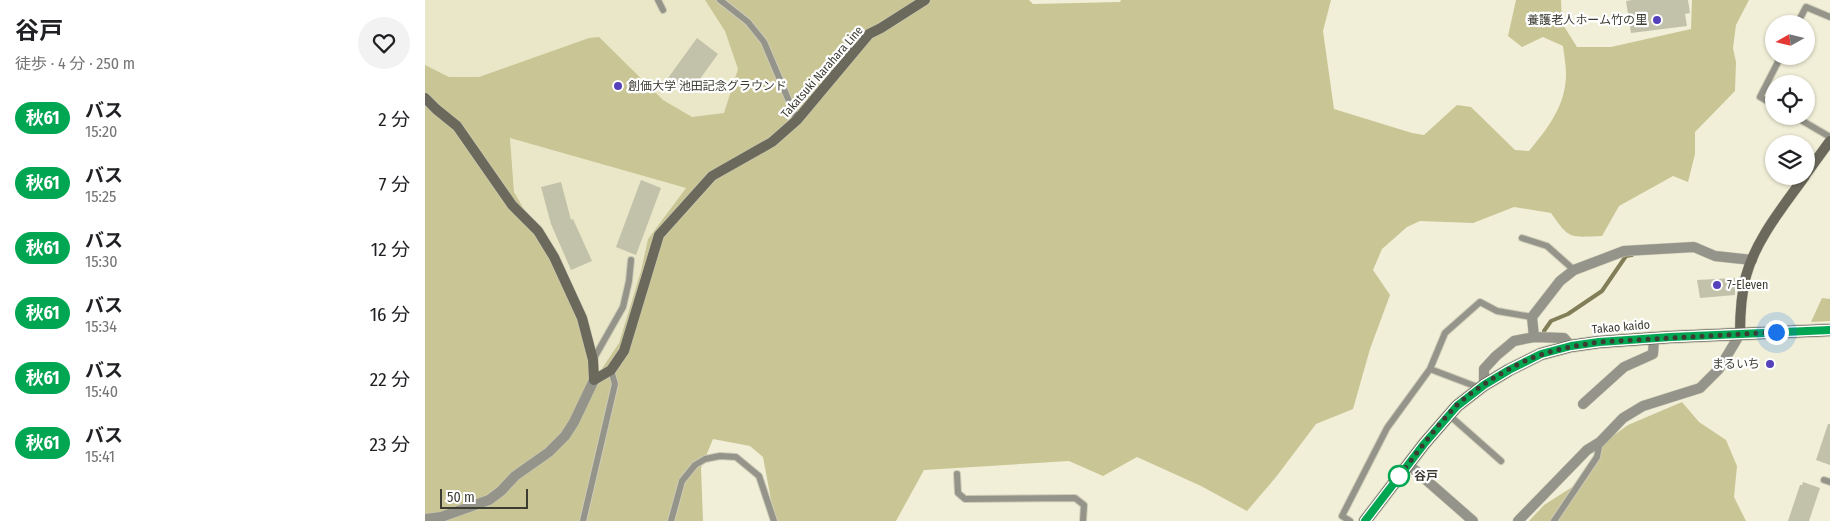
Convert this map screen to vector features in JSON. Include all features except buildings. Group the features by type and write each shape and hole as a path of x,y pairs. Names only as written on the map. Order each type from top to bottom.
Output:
{"main road":[{"name":"Takatsuki Narahara Line","path":"611,370 624,351 659,235 712,176 772,142 797,120 869,34 925,0"},
{"path":"425,98 435,109 457,126 513,205 538,232 554,257 578,307 593,360 594,380 611,370"},
{"path":"1815,162 1830,141"},
{"path":"1740,334 1742,295 1746,275 1767,229 1799,185"},
{"name":"Takao kaido","path":"1365,521 1408,464 1457,406 1509,370 1541,354 1571,346 1599,342 1830,330"}],"street":[{"path":"1534,337 1532,317 1559,280 1574,270 1624,251 1694,247 1715,256 1752,260"},
{"path":"1518,521 1587,450 1601,442 1623,418 1643,406 1700,388 1719,369 1740,334"},
{"path":"1482,387 1485,369 1495,356 1514,341 1534,337 1564,338 1571,346"},
{"path":"1583,404 1624,367 1653,354 1654,338"},
{"path":"425,519 441,517 489,500 521,472 549,452 565,436 574,422 594,380"},
{"path":"1408,464 1473,521"}],"lane":[{"path":"658,0 663,10"},
{"path":"720,0 748,22 764,42 797,120"},
{"path":"1802,15 1806,7 1830,17"},
{"path":"1765,87 1760,97 1765,100"},
{"path":"1810,125 1830,136"},
{"path":"1522,238 1547,246 1574,270"},
{"path":"593,360 623,307 629,281 631,260"},
{"path":"1350,521 1342,516 1387,428 1430,369 1445,334 1480,302 1497,310 1532,317"},
{"path":"1430,369 1482,387"},
{"path":"583,521 615,384 611,370"},
{"path":"1449,415 1501,461"},
{"path":"1554,521 1597,457 1601,442"},
{"path":"671,521 682,481 695,466 705,459 720,456 736,457 759,476 774,521"},
{"path":"957,474 958,493 965,499 1075,498 1084,505 1083,521"}],"shaded area":[{"name":"創価大学 池田記念グラウンド","path":"425,0 749,0 748,147 425,99"},
{"path":"705,0 1029,0 1033,4 1120,2 1121,0 1331,0 1323,31 1334,109 1424,135 1457,105 1471,107 1515,150 1529,151 1555,116 1563,96 1566,67 1563,46 1543,37 1522,47 1508,36 1516,0 1561,0 1562,23 1577,47 1611,47 1691,29 1692,0 1749,0 1736,25 1733,48 1736,62 1735,91 1695,132 1695,154 1688,182 1673,176 1619,206 1602,236 1583,237 1571,235 1562,228 1551,213 1514,207 1473,223 1420,221 1407,227 1382,249 1373,270 1390,295 1370,349 1353,409 1316,424 1276,477 1247,511 1201,486 1137,457 1103,476 1069,461 924,470 896,521 775,521 763,457 750,446 713,439 701,468 703,521 425,521 425,65 449,77 479,77 589,38 599,37 663,100 692,117 724,113 738,69 725,31","holes":["510,138 686,188 648,239 641,271 619,343 599,373 578,303 514,192"]},
{"path":"510,138 686,188 648,239 641,271 619,343 599,373 578,303 514,192"},
{"path":"1822,298 1830,299 1830,321 1811,322"},
{"path":"1682,402 1699,422 1726,440 1737,466 1734,497 1746,521 1529,521 1544,505 1580,482 1603,443 1628,425"}],"waterway":[{"path":"1544,331 1551,321 1568,314 1602,291 1626,256 1632,255"}],"bus line":[{"name":"秋61","path":"1365,521 1424,444 1457,406 1484,385 1541,354 1571,346 1599,342 1830,330"}],"place":[{"name":"養護老人ホーム竹の里","path":"1657,20"},
{"name":"創価大学 池田記念グラウンド","path":"618,86"},
{"name":"7-Eleven","path":"1717,285"},
{"name":"まるいち","path":"1770,364"},
{"name":"谷戸","path":"1399,476"}],"route":[{"path":"1399,476 1397,479 1457,406 1484,385 1541,354 1571,346 1599,342 1776,332"}]}
